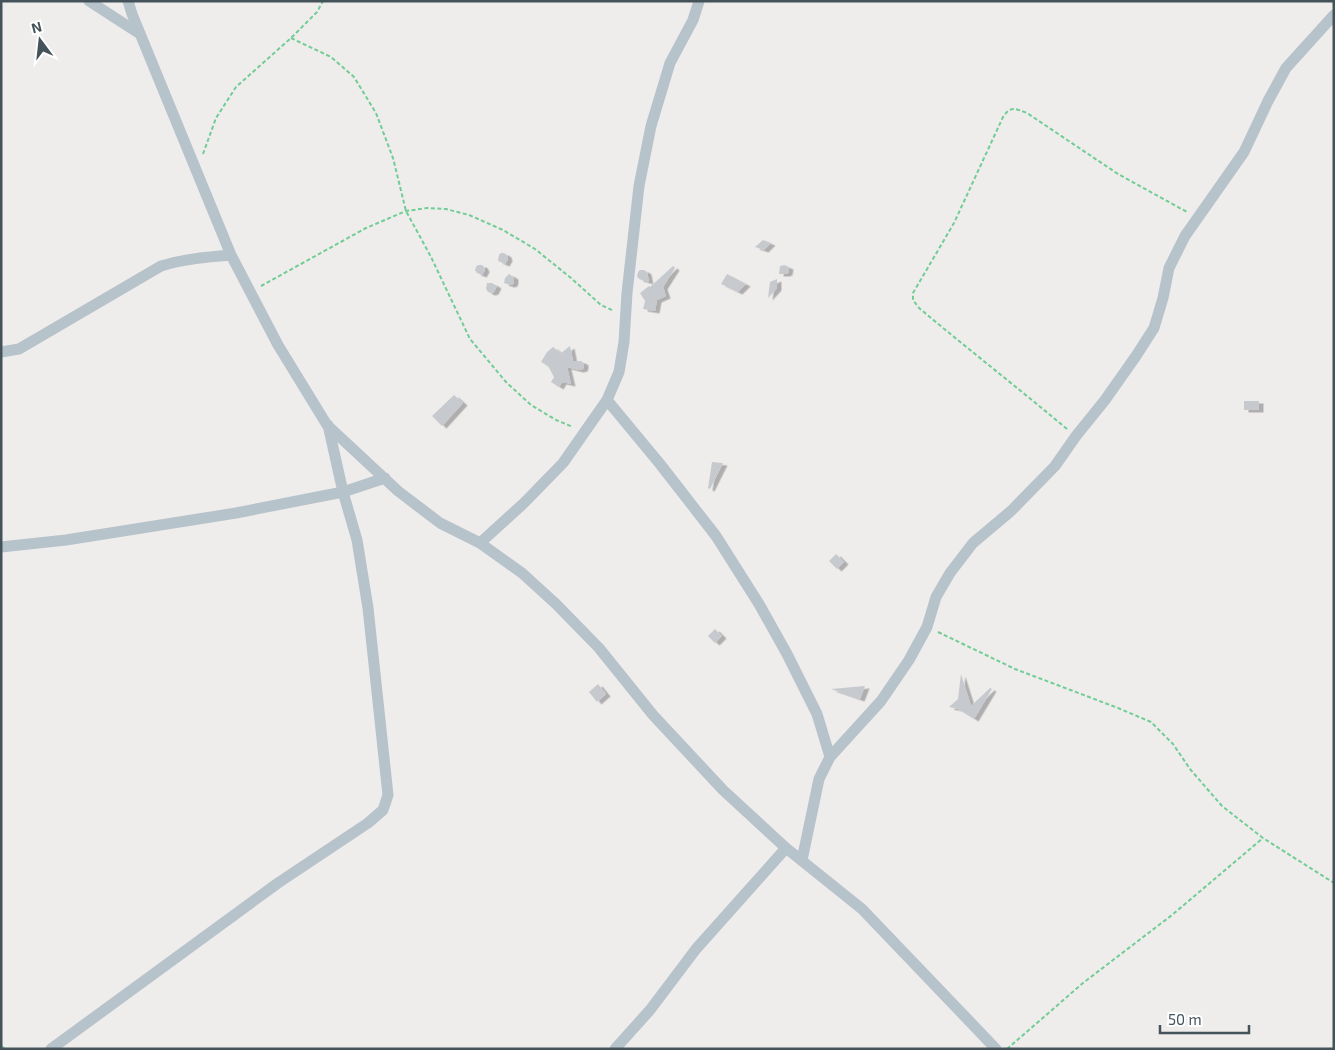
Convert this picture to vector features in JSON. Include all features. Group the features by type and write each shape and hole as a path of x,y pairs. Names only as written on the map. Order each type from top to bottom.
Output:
{"street":[{"path":"89,1 140,34"},
{"path":"128,1 230,255 278,345 327,424 398,491 440,523 480,543 522,573 556,604 599,648 653,715 723,790 786,848 862,908 996,1049"},
{"path":"480,543 524,503 563,463 607,400 619,372 624,342 639,186 651,126 670,63 694,20 699,1"},
{"path":"802,860 819,779 830,757 881,701 909,660 927,627 936,597 950,573 973,543 1012,510 1055,466 1136,356 1154,328 1169,268 1186,236 1244,152 1286,68 1334,15"},
{"path":"1,352 19,348 161,266 196,257 230,255"},
{"path":"607,400 716,536 787,654 817,714 830,757"},
{"path":"50,1049 278,883 368,823 383,810 388,795 368,608 357,540 343,492 327,424"},
{"path":"1,547 66,540 236,513 343,492 385,478"},
{"path":"615,1049 650,1010 696,949 786,848"}],"path":[{"path":"203,154 216,118 236,87 291,38 316,12 323,1"},
{"path":"291,38 331,57 354,77 376,112 393,158 406,211 431,257 470,339 506,382 531,404 556,420 584,432"},
{"path":"1076,436 919,308 913,300 913,293 954,223 1003,117 1010,109 1027,113 1118,174 1198,218"},
{"path":"250,292 366,228 406,211 427,208 446,209 470,215 503,230 535,249 571,278 601,306 626,314"},
{"path":"927,627 1015,669 1151,722 1173,744 1190,769 1222,806 1263,838 1334,883"},
{"path":"1007,1049 1083,983 1172,915 1263,838"},
{"path":"1,1046 5,1049"}],"building":[{"path":"763,240 771,243 764,250 755,247"},
{"path":"501,253 507,255 508,259 505,264 498,261"},
{"path":"478,265 484,267 485,270 482,275 475,270"},
{"path":"673,266 675,268 663,287 666,296 657,300 655,311 643,309 645,301 640,293 650,287"},
{"path":"780,266 789,267 788,273 779,274"},
{"path":"640,270 647,272 649,282 639,279 637,276"},
{"path":"509,274 514,277 513,284 510,285 504,283 505,278"},
{"path":"727,274 746,284 738,292 721,284"},
{"path":"777,279 777,288 768,298 770,282"},
{"path":"487,283 497,286 494,292 488,292 486,289"},
{"path":"570,346 573,361 581,361 584,363 584,366 583,369 579,370 567,367 571,384 562,382 559,387 551,382 554,377 548,366 541,362 547,352 553,347 561,353"},
{"path":"454,395 463,403 442,426 432,416"},
{"path":"1244,401 1259,401 1259,410 1244,410"},
{"path":"712,462 723,463 710,489 708,488"},
{"path":"836,554 844,562 837,569 829,561"},
{"path":"715,629 722,636 715,643 708,636"},
{"path":"961,674 971,706 990,688 992,689 974,719 958,709 949,707 958,699"},
{"path":"598,684 606,694 597,702 589,692"},
{"path":"865,686 860,699 831,689"}]}
